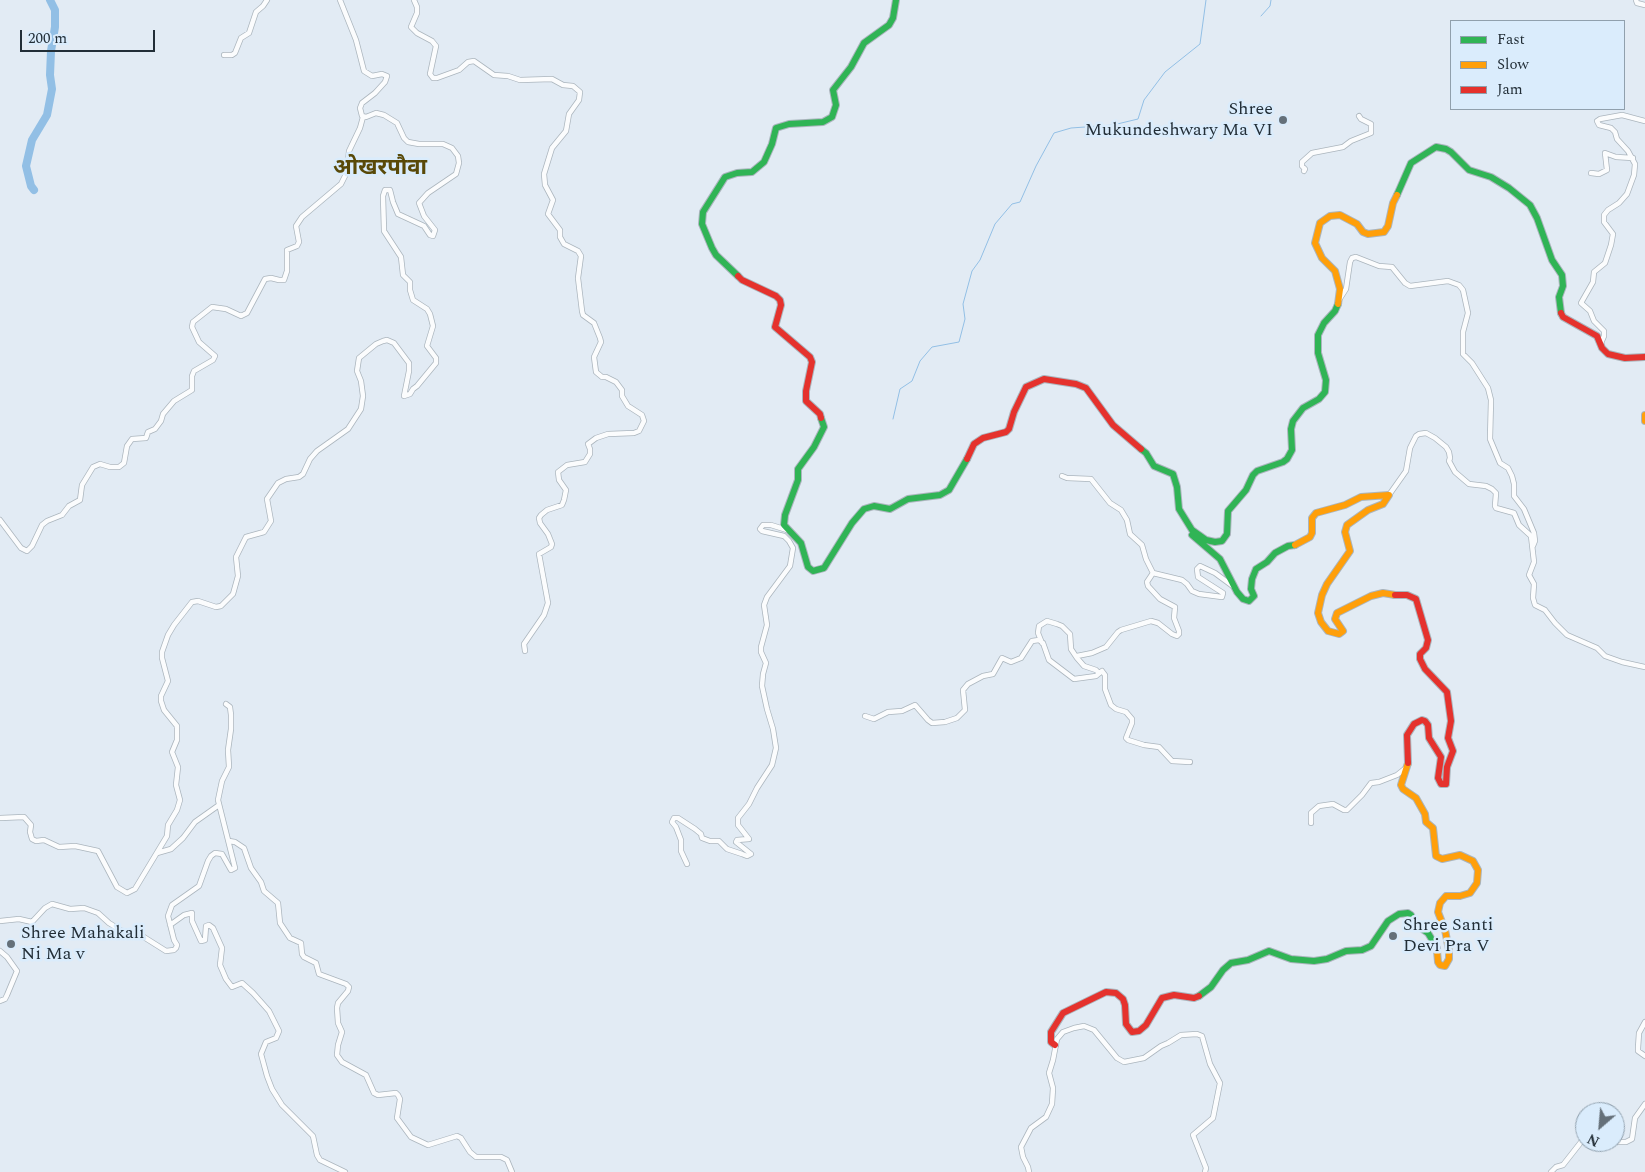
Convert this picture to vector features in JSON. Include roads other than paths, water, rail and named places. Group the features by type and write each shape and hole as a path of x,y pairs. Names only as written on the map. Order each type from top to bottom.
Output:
{"street":[{"path":"224,55 235,53 241,38 249,32 256,12 268,0"},
{"path":"0,520 21,548 27,551 32,546 42,524 62,515 69,506 80,500 82,485 93,467 100,464 119,467 124,462 127,446 132,439 146,438 148,432 155,429 162,421 163,414 174,401 192,390 194,371 213,360 215,356 199,342 192,327 193,322 212,307 218,307 241,316 247,313 265,280 271,278 284,280 287,272 288,250 299,242 296,232 297,224 302,216 341,184 347,172 349,151 363,117 360,111 362,103 375,93 385,82 387,76 382,74 372,76 364,71 356,40 340,0"},
{"path":"414,0 418,13 411,27 432,41 436,46 430,74 433,78 459,70 468,62 474,61 494,75 508,76 520,80 552,79 563,85 573,86 580,92 579,100 569,114 565,134 552,148 544,174 544,182 553,200 548,214 560,230 560,236 564,244 578,251 581,256 578,278 582,311 583,315 594,323 601,342 594,357 596,372 602,377 616,382 622,390 622,396 628,406 642,415 644,421 639,431 634,433 608,434 596,438 588,444 590,454 585,462 567,465 558,472 559,480 566,490 564,500 562,505 548,510 540,518 540,523 552,544 551,547 539,554 548,603 544,615 524,644 525,651"},
{"path":"1636,0 1645,5"},
{"path":"897,2 889,25 864,43 851,67 833,90 836,105 832,117 823,122 788,124 776,128 772,144 764,162 752,172 738,173 725,177 703,212 702,224 716,255 742,280 776,296 780,300 781,304 776,327 778,331 803,350 812,362 806,391 806,401 820,414 824,427 814,447 798,469 798,480 784,520 787,530 802,543 808,567 813,571 824,568 852,523 864,508 874,506 890,509 908,499 933,497 949,490 962,470 974,444 983,438 1009,429 1014,412 1026,387 1044,379 1076,384 1086,388 1113,426 1146,453 1154,466 1173,474 1178,487 1179,510 1196,533 1206,540 1222,541 1228,534 1228,511 1246,490 1257,471 1283,462 1290,455 1293,422 1303,408 1319,399 1325,392 1326,380 1318,353 1318,335 1324,323 1335,311 1346,289 1350,262 1356,256 1379,266 1392,268 1410,286 1448,281 1459,285 1463,290 1468,313 1463,332 1463,354 1488,388 1491,400 1491,428 1489,436 1500,463 1508,468 1512,476 1514,496 1524,510 1534,533 1533,546"},
{"path":"0,818 24,817 31,825 32,839 36,841 44,840 59,847 75,846 98,851 104,858 113,882 127,893 135,889 169,833 168,824 177,810 180,800 176,785 178,766 172,752 177,740 177,726 164,710 161,701 161,696 168,681 162,658 168,635 192,602 216,607 221,606 233,594 238,576 236,557 246,537 264,532 271,521 267,499 278,483 286,478 299,477 303,474 317,451 348,430 361,409 363,396 358,371 359,358 376,344 383,341 387,340 394,343 408,363 409,371 404,396 410,394 436,363 436,358 427,346 433,326 430,314 427,309 413,300 410,282 403,275 401,257 384,231 384,192 390,190 398,214 424,226 430,236 433,236 435,230 424,216 419,204 428,193 456,174 458,156 452,148 443,144 408,142 404,138 397,122 384,115 376,113 366,118 363,117"},
{"path":"1601,343 1604,331 1594,321 1590,311 1581,303 1593,282 1594,272 1605,263 1613,234 1604,222 1604,215 1627,194 1635,170 1633,158 1617,138 1615,132 1611,128 1599,124 1597,121 1622,115 1645,121"},
{"path":"1304,171 1302,162 1312,153 1343,147 1351,141 1371,133 1371,124 1359,116"},
{"path":"1339,300 1340,289 1337,276 1322,258 1315,243 1316,232 1320,223 1330,216 1340,214 1368,234 1384,232 1388,226 1393,204 1411,163 1428,151 1440,147 1457,156 1462,164 1470,170 1491,177 1530,206 1537,218 1552,260 1562,275 1563,286 1559,297 1561,313 1566,320 1597,336 1605,352 1608,354 1625,358 1645,358"},
{"path":"1591,173 1599,174 1606,170 1605,153 1616,157 1633,158"},
{"path":"1645,415 1645,421"},
{"path":"1055,1046 1051,1042 1051,1032 1059,1018 1068,1010 1106,992 1116,993 1123,999 1126,1024 1132,1032 1139,1031 1146,1025 1162,998 1174,995 1194,998 1200,996 1211,987 1223,970 1232,963 1248,960 1269,951 1291,959 1314,961 1328,959 1346,951 1362,950 1371,946 1388,922 1399,914 1408,913 1415,924 1428,933 1437,948 1438,962 1440,965 1446,966 1449,959 1449,945 1438,908 1446,896 1460,896 1470,893 1477,882 1478,870 1473,861 1467,857 1460,855 1442,859 1436,856 1435,831 1424,819 1425,814 1416,798 1403,789 1401,785 1408,766 1407,735 1414,724 1422,720 1428,725 1428,738 1441,757 1438,778 1442,784 1447,782 1447,767 1454,751 1448,738 1451,721 1447,692 1424,669 1420,659 1420,654 1426,648 1428,640 1416,599 1407,595 1383,593 1371,596 1338,613 1336,619 1343,631 1339,634 1328,631 1321,622 1318,613 1320,599 1327,584 1350,551 1345,532 1347,525 1368,510 1383,504 1406,471 1410,448 1414,438 1419,434 1430,435 1446,447 1451,455 1449,461 1455,472 1469,484 1488,487 1495,492 1496,508 1514,513 1519,525 1531,536 1534,562 1529,575 1534,584 1533,598 1535,605 1545,610 1567,635 1597,648 1605,656 1645,667"},
{"path":"1062,476 1075,479 1091,479 1110,503 1121,510 1128,520 1130,534 1142,545 1153,573 1182,580 1192,591 1200,594 1222,597 1224,593 1198,577 1197,569 1200,566 1234,587"},
{"path":"1187,522 1191,534 1223,564 1234,587 1243,599 1249,601 1254,596 1251,589 1256,569 1275,553 1310,537 1312,533 1312,518 1316,513 1344,505 1361,497 1389,495"},
{"path":"687,864 681,851 681,840 672,822 674,818 678,818 695,829 701,834 702,838 710,841 719,841 727,849 747,856 751,854 736,842 737,840 749,839 738,825 738,818 749,804 772,765 776,748 762,686 766,662 761,652 761,647 767,625 764,605 767,597 790,566 793,548 784,536 760,529 763,526 771,525 787,530"},
{"path":"1077,658 1078,655 1092,654 1106,647 1121,630 1151,621 1158,623 1172,634 1177,636 1179,634 1174,618 1175,607 1160,599 1148,586 1147,582 1153,573"},
{"path":"1099,673 1084,666 1077,658 1071,649 1070,634 1062,626 1047,621 1039,626 1038,633 1049,660 1074,679 1096,676 1102,671 1105,675 1105,689 1111,705 1116,709 1126,712 1132,720 1126,738 1144,745 1159,747 1172,761 1190,762"},
{"path":"865,716 874,719 888,712 902,711 915,705 932,722 945,722 957,718 965,710 962,690 968,684 983,676 993,674 1002,658 1014,662 1026,653 1032,641 1039,640 1042,643"},
{"path":"0,921 19,919 32,922 45,908 52,904 70,909 84,908 98,913 122,931 139,934 166,951 174,950 177,945 168,916 172,905 199,886 211,856 216,853 222,854 231,870 235,868 219,805 222,781 229,767 228,750 231,715 230,707 226,704"},
{"path":"1311,823 1311,813 1319,806 1333,804 1348,810 1371,783 1397,775 1408,766"},
{"path":"157,854 171,849 195,822 219,805"},
{"path":"229,840 235,842 246,851 251,868 261,882 264,891 278,903 280,923 290,938 301,943 304,957 316,964 318,974 346,984 349,987 338,1003 337,1008 338,1023 342,1032 337,1050 339,1059 366,1075 374,1093 378,1095 398,1095 400,1099 397,1118 411,1137 428,1145 457,1136 461,1138 470,1152 476,1157 501,1157 507,1160 512,1172"},
{"path":"170,925 184,915 192,913 192,921 201,940 205,940 206,926 209,925 213,928 222,948 220,965 226,979 232,987 242,983 253,993 269,1011 279,1031 276,1038 266,1042 261,1054 272,1089 282,1105 312,1136 320,1160 345,1172"},
{"path":"0,951 17,971 7,995 0,1001"},
{"path":"1645,1022 1639,1033 1638,1051 1645,1056"},
{"path":"1029,1172 1023,1157 1022,1147 1030,1128 1046,1117 1052,1104 1053,1088 1049,1073 1057,1038 1063,1032 1084,1026 1094,1030 1117,1058 1124,1062 1144,1058 1181,1035 1197,1034 1202,1036 1210,1064 1220,1083 1214,1118 1193,1134 1206,1168 1205,1172"},
{"path":"1625,1142 1632,1139 1635,1118 1645,1104"},
{"path":"1550,1172 1556,1167 1563,1165 1575,1150"}],"waterway":[{"path":"34,190 31,186 26,166 32,140 47,115 52,89 50,75 55,10 50,0"},
{"path":"893,419 900,389 912,381 920,361 932,347 959,342 965,319 963,304 972,271 980,260 995,224 1012,204 1020,202 1036,166 1054,133 1071,128 1113,125 1138,119 1144,100 1165,72 1200,44 1206,0"},
{"path":"1261,16 1270,6 1271,0"}],"place":[{"name":"Shree Mukundeshwary Ma VI","path":"1283,120"},
{"name":"Shree Santi Devi Pra V","path":"1393,936"},
{"name":"Shree Mahakali Ni Ma v","path":"11,944"}],"district":[{"name":"ओखरपौवा","path":"380,170"}]}
